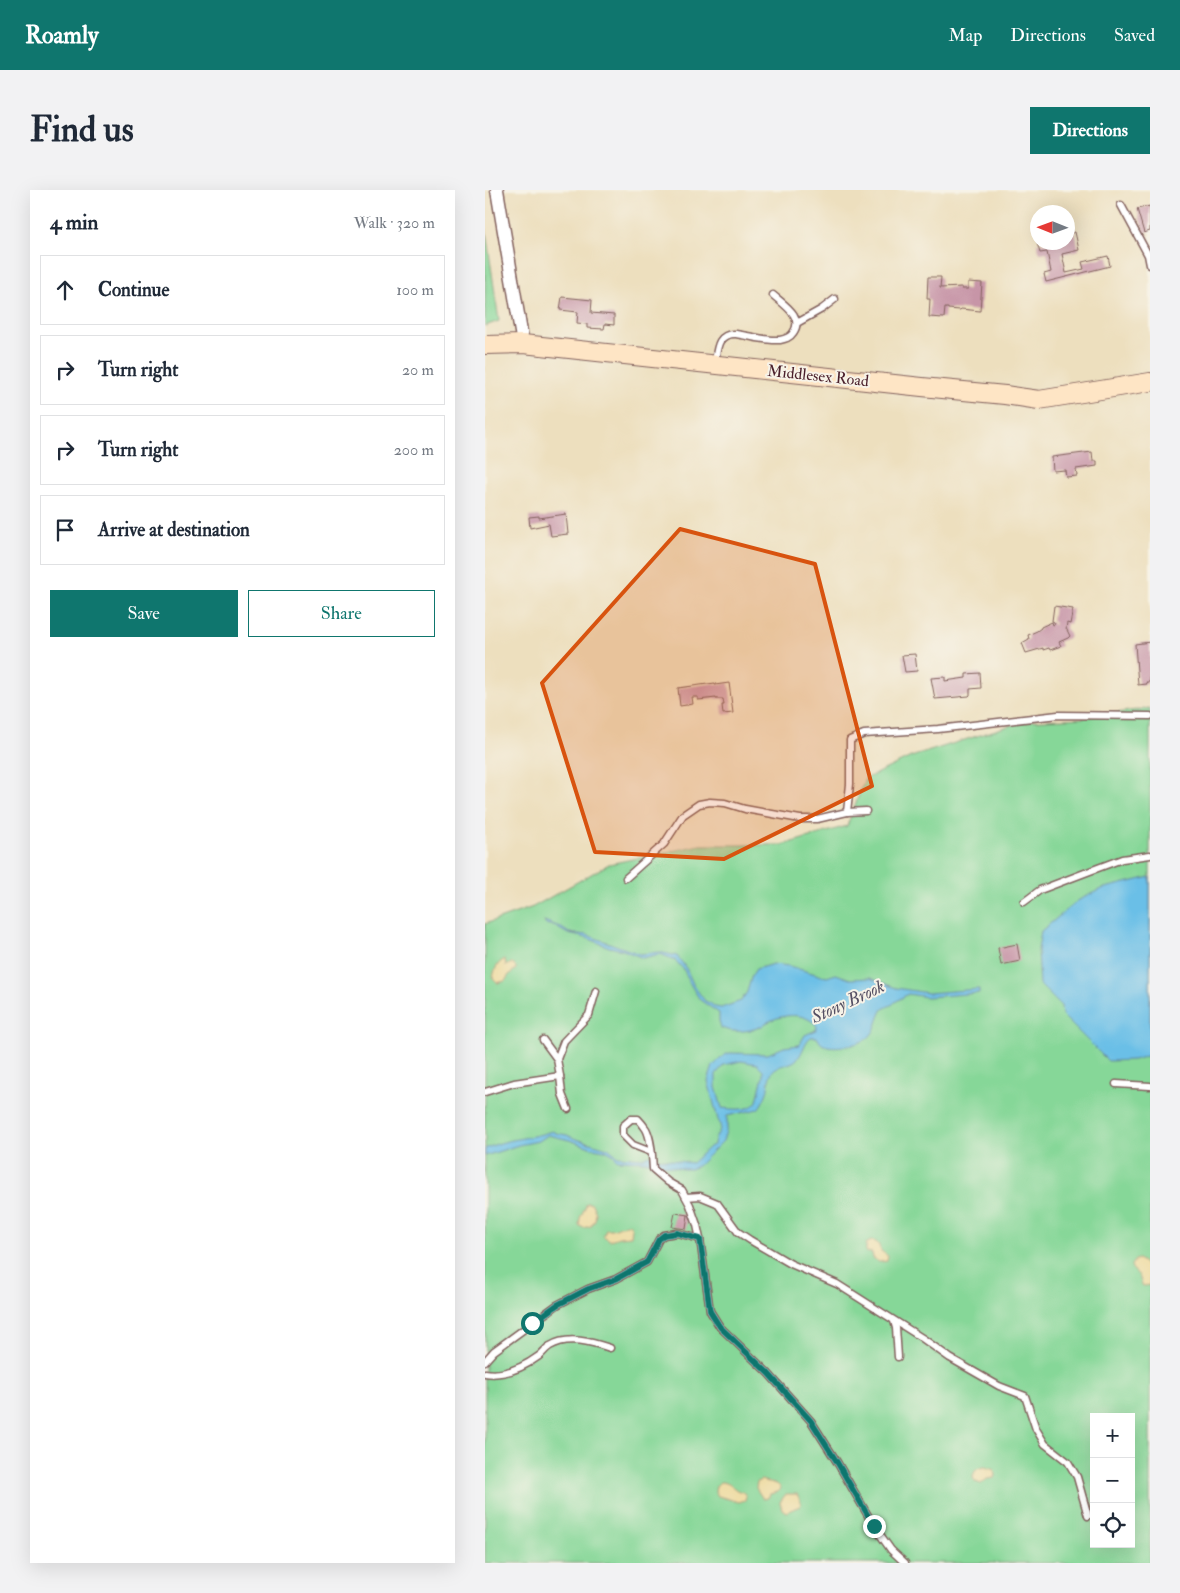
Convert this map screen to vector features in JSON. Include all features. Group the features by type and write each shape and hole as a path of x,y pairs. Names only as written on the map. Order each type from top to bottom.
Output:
{"main road":[{"name":"Middlesex Road","path":"485,345 523,344 1005,394 1039,400 1150,382"}],"street":[{"path":"497,190 523,344"}],"lane":[{"path":"1121,205 1148,255 1150,265"},
{"path":"715,364 717,348 724,336 729,334 779,340 790,336 797,323 793,313 773,295"},
{"path":"797,323 822,309 835,299"},
{"path":"847,812 851,740 864,734 938,729 1058,715 1150,716"},
{"path":"626,878 664,844 683,815 699,804 709,802 725,803 745,809 800,819 817,819 847,812 866,811"},
{"path":"1024,902 1040,890 1122,859 1150,854"},
{"path":"557,1060 564,1041 589,1015 596,991"},
{"path":"543,1040 557,1060 562,1094 568,1109"},
{"path":"485,1092 514,1083 560,1076"},
{"path":"1116,1084 1150,1086"},
{"path":"651,1153 633,1145 623,1136 623,1126 631,1119 638,1119 646,1129 651,1153 653,1164 653,1169 668,1182 682,1190 690,1205 700,1239 710,1311 720,1327 768,1373 811,1421 874,1526 891,1550 905,1563"},
{"path":"686,1197 700,1196 717,1203 738,1232 750,1240 791,1264 837,1284 950,1358 999,1386 1025,1396 1036,1429 1045,1444 1068,1462 1077,1477 1088,1516"},
{"path":"485,1361 494,1351 557,1305 588,1289 616,1279 647,1262 659,1239 664,1235 677,1233 700,1239"},
{"path":"894,1321 898,1357"},
{"path":"485,1373 504,1373 539,1356 551,1345 563,1342 576,1340 610,1348"}],"highlighted area":[{"path":"680,529 815,564 872,786 724,859 595,852 542,683"}],"green space":[{"path":"485,225 499,321 485,326"},
{"path":"1150,708 1150,1563 485,1563 485,924 533,907 609,864 700,845 782,845 847,826 865,779 911,757 1024,721 1082,718"}],"sand":[{"path":"505,959 506,966 512,963 516,969 505,981 497,983 493,979 495,970"},
{"path":"587,1203 592,1204 596,1213 595,1220 591,1226 583,1228 579,1225 580,1218"},
{"path":"629,1224 632,1228 631,1236 610,1240 603,1236 606,1229"},
{"path":"871,1241 877,1243 882,1252 888,1256 887,1261 879,1262 873,1258 872,1253 866,1252 866,1244"},
{"path":"1138,1259 1149,1270 1150,1285 1143,1286 1139,1276 1133,1270 1131,1265"},
{"path":"985,1467 994,1470 995,1478 987,1479 981,1484 976,1482 973,1478 975,1471"},
{"path":"761,1480 775,1483 781,1489 770,1494 768,1498 763,1499 756,1488 757,1482"},
{"path":"720,1482 727,1483 743,1492 746,1496 745,1500 739,1502 718,1496 715,1491 716,1486"},
{"path":"786,1494 797,1494 801,1502 800,1506 786,1512 782,1509 780,1502"}],"water":[{"path":"1150,877 1150,1055 1134,1060 1108,1061 1062,1015 1061,1006 1040,985 1038,950 1041,931 1079,900 1101,889"},
{"name":"Stony Brook","path":"544,921 560,927 569,933 587,935 640,954 659,952 677,956 705,1001 721,1008 741,1001 747,992 752,975 756,969 773,964 789,966 827,977 836,974 850,979 870,978 896,988 928,993 979,989 979,993 927,997 908,994 883,1009 871,1035 864,1041 852,1045 826,1046 817,1037 811,1037 796,1060 774,1069 770,1077 768,1090 758,1109 727,1116 727,1128 723,1141 698,1166 690,1169 644,1161 617,1160 614,1155 605,1150 548,1135 539,1141 485,1156 485,1149 493,1145 552,1131 608,1148 618,1156 643,1158 648,1155 692,1163 709,1147 714,1145 720,1129 708,1081 713,1066 724,1055 730,1053 768,1054 784,1047 799,1045 805,1035 816,1030 817,1026 812,1021 799,1016 786,1016 745,1031 731,1031 721,1028 719,1013 700,1000 684,970 675,960 660,954 643,958 587,938 568,934 554,926 545,924","holes":["741,1061 757,1064 763,1070 757,1101 746,1108 722,1108 716,1087 716,1074 724,1065"]}],"building":[{"path":"1150,206 1150,231 1144,233 1137,209"},
{"path":"1075,232 1079,250 1062,254 1066,273 1084,269 1082,262 1108,256 1110,266 1046,282 1044,274 1051,272 1047,252 1040,253 1039,250 1075,250"},
{"path":"928,277 941,277 940,288 962,287 962,289 968,289 968,282 982,283 980,311 945,308 944,318 929,317 930,299 927,299"},
{"path":"562,297 592,300 591,313 614,315 614,325 605,324 604,329 587,328 587,324 577,323 578,312 560,310"},
{"path":"1092,452 1093,461 1097,461 1097,466 1076,469 1077,476 1066,477 1065,470 1053,471 1052,457"},
{"path":"566,514 568,534 551,536 549,524 530,528 529,517 539,516 539,518"},
{"path":"1054,606 1073,609 1070,624 1067,623 1066,628 1070,636 1059,642 1061,646 1050,650 1049,648 1043,650 1043,648 1026,653 1022,643 1029,639 1028,635 1052,622 1053,625 1055,624 1052,621"},
{"path":"1150,642 1150,682 1138,685 1135,644"},
{"path":"915,654 917,671 905,672 902,655"},
{"path":"980,673 981,688 970,689 969,696 935,699 931,678 945,677 945,681 966,678 966,674"},
{"path":"715,683 715,685 729,683 733,713 723,714 723,699 716,698 698,700 698,697 692,697 693,704 680,706 678,688"},
{"path":"1017,944 1020,961 1001,965 998,948"},
{"path":"675,1213 688,1215 686,1229 672,1227"}],"route":[{"path":"532,1323 557,1305 588,1289 616,1279 647,1262 659,1239 664,1235 677,1233 700,1239 710,1311 720,1327 768,1373 811,1421 874,1526"}]}
